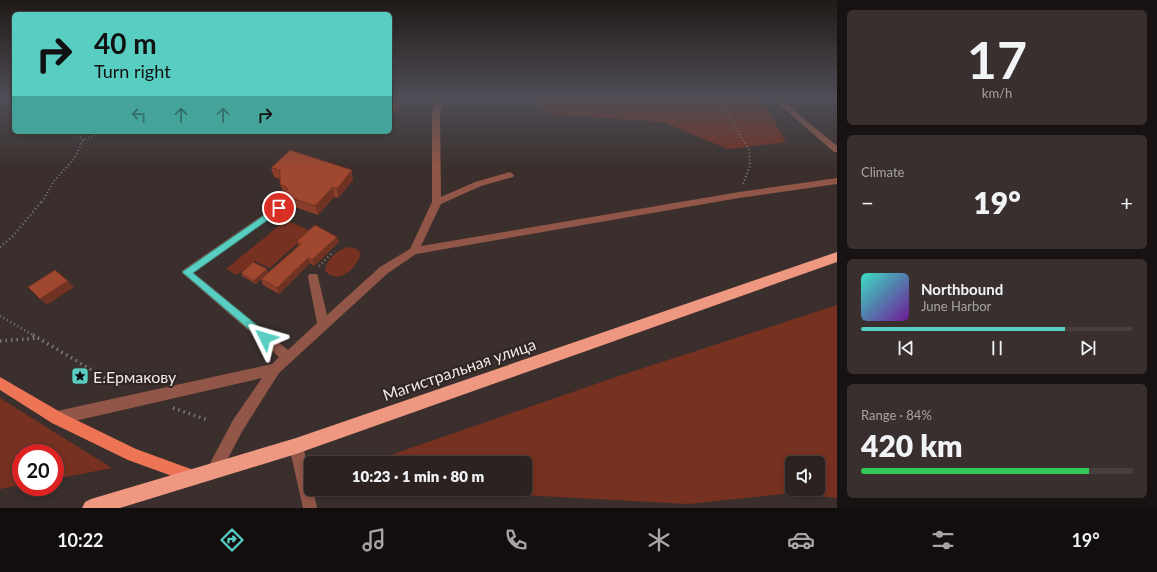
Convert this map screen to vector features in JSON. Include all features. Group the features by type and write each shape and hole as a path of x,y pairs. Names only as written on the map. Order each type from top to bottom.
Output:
{"highway":[{"name":"Магистральная улица","path":"94,508 132,502 196,477 296,446 837,257"}],"main road":[{"path":"0,383 57,418 133,455 196,477"}],"street":[{"path":"414,251 437,202 436,122"},
{"path":"803,122 837,150"},
{"path":"437,202 478,184 510,175"},
{"path":"212,472 238,424 275,369 323,323 384,270 414,251 739,195 837,181"},
{"path":"279,208 186,272 288,357"},
{"path":"313,277 323,323"},
{"path":"57,418 275,369"},
{"path":"296,446 309,507"}],"path":[{"path":"732,122 748,150 750,166 739,195"},
{"path":"77,134 83,140"},
{"path":"0,247 13,236 39,207 54,181 74,158 83,140 98,134"},
{"path":"313,277 317,268 332,253"},
{"path":"0,316 142,398"},
{"path":"0,341 39,338"},
{"path":"171,408 208,420"}],"shaded area":[{"path":"659,122 774,122 786,142 728,149 663,122"},
{"path":"286,220 311,231 270,268 255,261 237,275 226,269"},
{"path":"348,247 357,249 361,253 356,264 347,273 341,276 336,277 330,275 325,271 330,259 340,250"},
{"path":"837,305 837,498 819,496 825,496 825,456 785,456 785,494 689,504 532,496 532,456 387,456 619,376"},
{"path":"0,398 112,468 64,477 64,444 12,444 12,487 0,489"}],"building":[{"path":"290,150 352,170 337,189 333,187 315,206 283,195 288,189 280,184 280,170 271,168"},
{"path":"315,225 337,237 312,260 308,258 277,288 261,279 301,244 297,241"},
{"path":"253,262 267,269 254,281 241,273"},
{"path":"55,270 68,281 40,299 28,287"}],"place":[{"name":"Е.Ермакову","path":"80,376"}],"route":[{"path":"265,338 186,272 279,208"}]}
